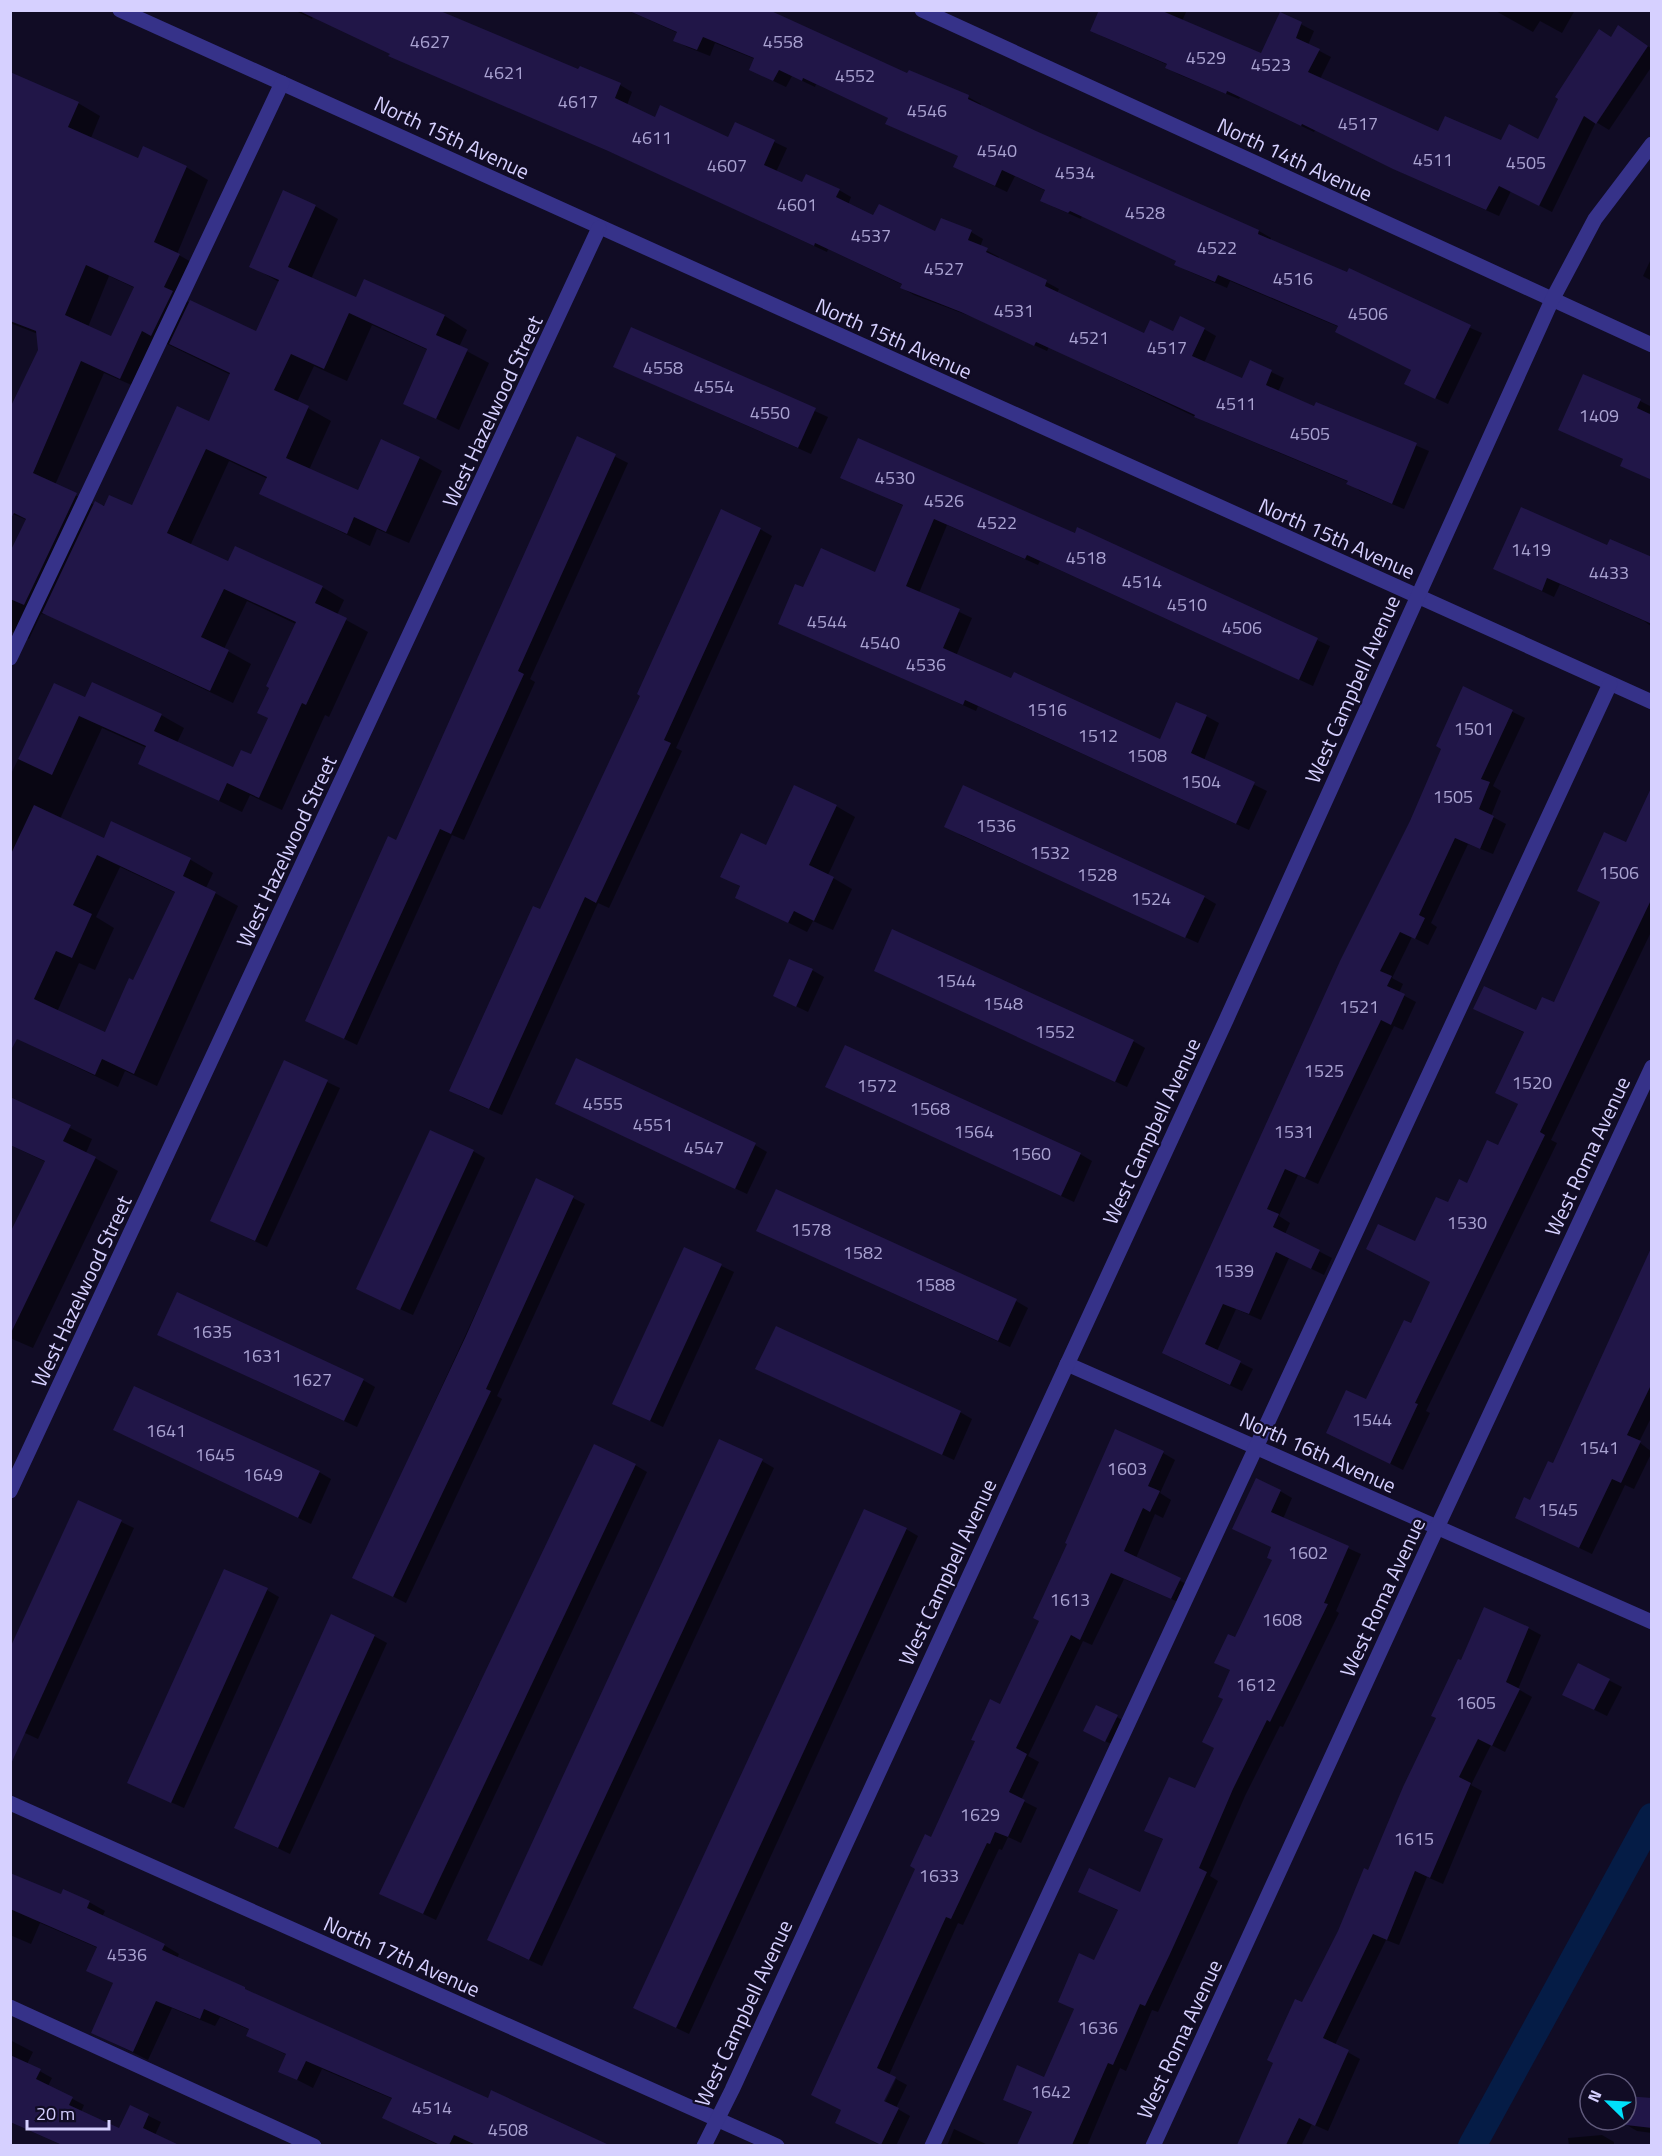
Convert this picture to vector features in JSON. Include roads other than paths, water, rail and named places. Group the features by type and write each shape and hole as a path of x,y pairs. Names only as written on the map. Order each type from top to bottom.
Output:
{"street":[{"name":"North 15th Avenue","path":"120,10 1652,702"},
{"name":"North 14th Avenue","path":"922,10 1652,345"},
{"path":"10,658 282,83"},
{"name":"West Campbell Avenue","path":"704,2145 1399,643 1417,597 1552,300 1595,219 1652,144"},
{"name":"West Hazelwood Street","path":"10,1491 599,228"},
{"path":"932,2145 1610,684"},
{"name":"West Roma Avenue","path":"1154,2145 1437,1527 1652,1067"},
{"name":"North 16th Avenue","path":"1067,1364 1652,1622"},
{"name":"North 17th Avenue","path":"10,1803 777,2145"},
{"path":"10,2007 314,2145"}],"waterway":[{"path":"1472,2146 1652,1817"}]}
